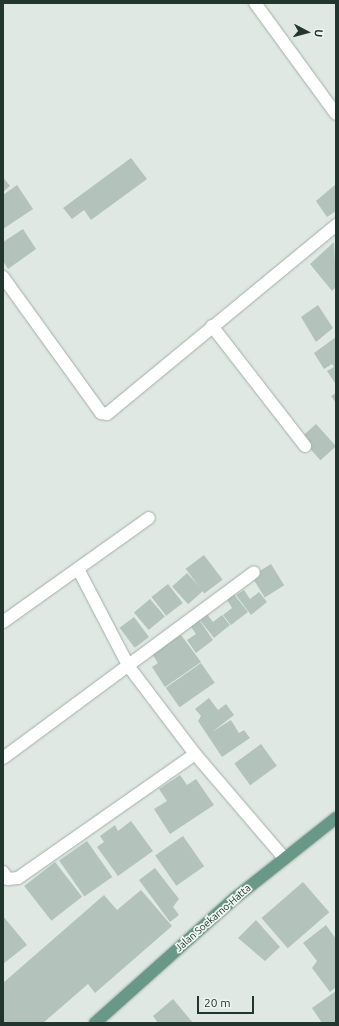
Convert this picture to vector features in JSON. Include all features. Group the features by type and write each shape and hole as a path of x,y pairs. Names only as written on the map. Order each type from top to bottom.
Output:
{"main road":[{"name":"Jalan Soekarno-Hatta","path":"94,1023 284,858 336,818"}],"street":[{"path":"254,3 336,114"},
{"path":"3,277 102,413 336,225"},
{"path":"212,326 305,446"},
{"path":"3,622 149,518"},
{"path":"78,569 129,667 195,754 284,858"},
{"path":"3,758 129,667 254,572"},
{"path":"3,872 8,879 18,878 195,754"}],"building":[{"path":"131,158 147,179 91,220 84,210 72,219 63,208"},
{"path":"3,177 10,186 3,192"},
{"path":"336,184 336,211 327,217 316,201"},
{"path":"17,185 33,209 3,229 3,195"},
{"path":"23,229 36,249 8,269 3,261 3,242"},
{"path":"334,242 336,287 332,291 310,264"},
{"path":"318,305 333,328 316,342 301,317"},
{"path":"336,337 335,383 327,371 334,367 332,364 324,369 314,353"},
{"path":"336,393 336,403 331,396"},
{"path":"316,424 336,446 320,460 300,438"},
{"path":"204,555 223,580 204,594 186,569"},
{"path":"271,564 284,585 265,597 251,576"},
{"path":"187,573 203,591 188,604 172,586"},
{"path":"168,584 183,603 166,616 151,597"},
{"path":"244,590 250,599 259,592 267,602 251,615 236,595"},
{"path":"233,593 248,612 231,625 223,615 232,608 226,598"},
{"path":"150,599 165,617 149,630 134,612"},
{"path":"206,613 213,622 222,615 230,625 214,638 199,619"},
{"path":"134,617 149,637 135,648 120,628"},
{"path":"198,618 213,640 196,653 187,640 196,634 189,624"},
{"path":"181,635 201,662 165,687 152,667 158,663 152,654"},
{"path":"201,663 215,683 180,707 166,688"},
{"path":"209,698 218,710 226,704 234,715 212,732 231,720 239,733 244,730 250,738 222,757 198,721 201,716 195,709"},
{"path":"261,744 277,766 250,785 234,763"},
{"path":"180,775 187,785 196,779 214,805 170,834 154,809 167,801 159,789"},
{"path":"131,821 153,851 118,876 97,847 104,842 100,836 115,825 118,831"},
{"path":"183,836 204,866 176,886 155,856"},
{"path":"87,841 112,877 84,897 59,861"},
{"path":"55,862 82,897 51,921 24,886"},
{"path":"155,868 179,899 173,907 179,915 170,922 139,880"},
{"path":"303,882 329,912 288,948 261,918"},
{"path":"141,890 172,926 95,993 88,984 43,1023 3,1023 3,983 104,895 117,910"},
{"path":"3,916 27,945 3,964"},
{"path":"256,920 280,947 265,961 238,938"},
{"path":"326,925 336,939 336,987 330,992 312,968 317,961 303,943"},
{"path":"336,991 336,1023 322,1023 312,1008"},
{"path":"173,999 193,1023 158,1023 153,1016"}]}
